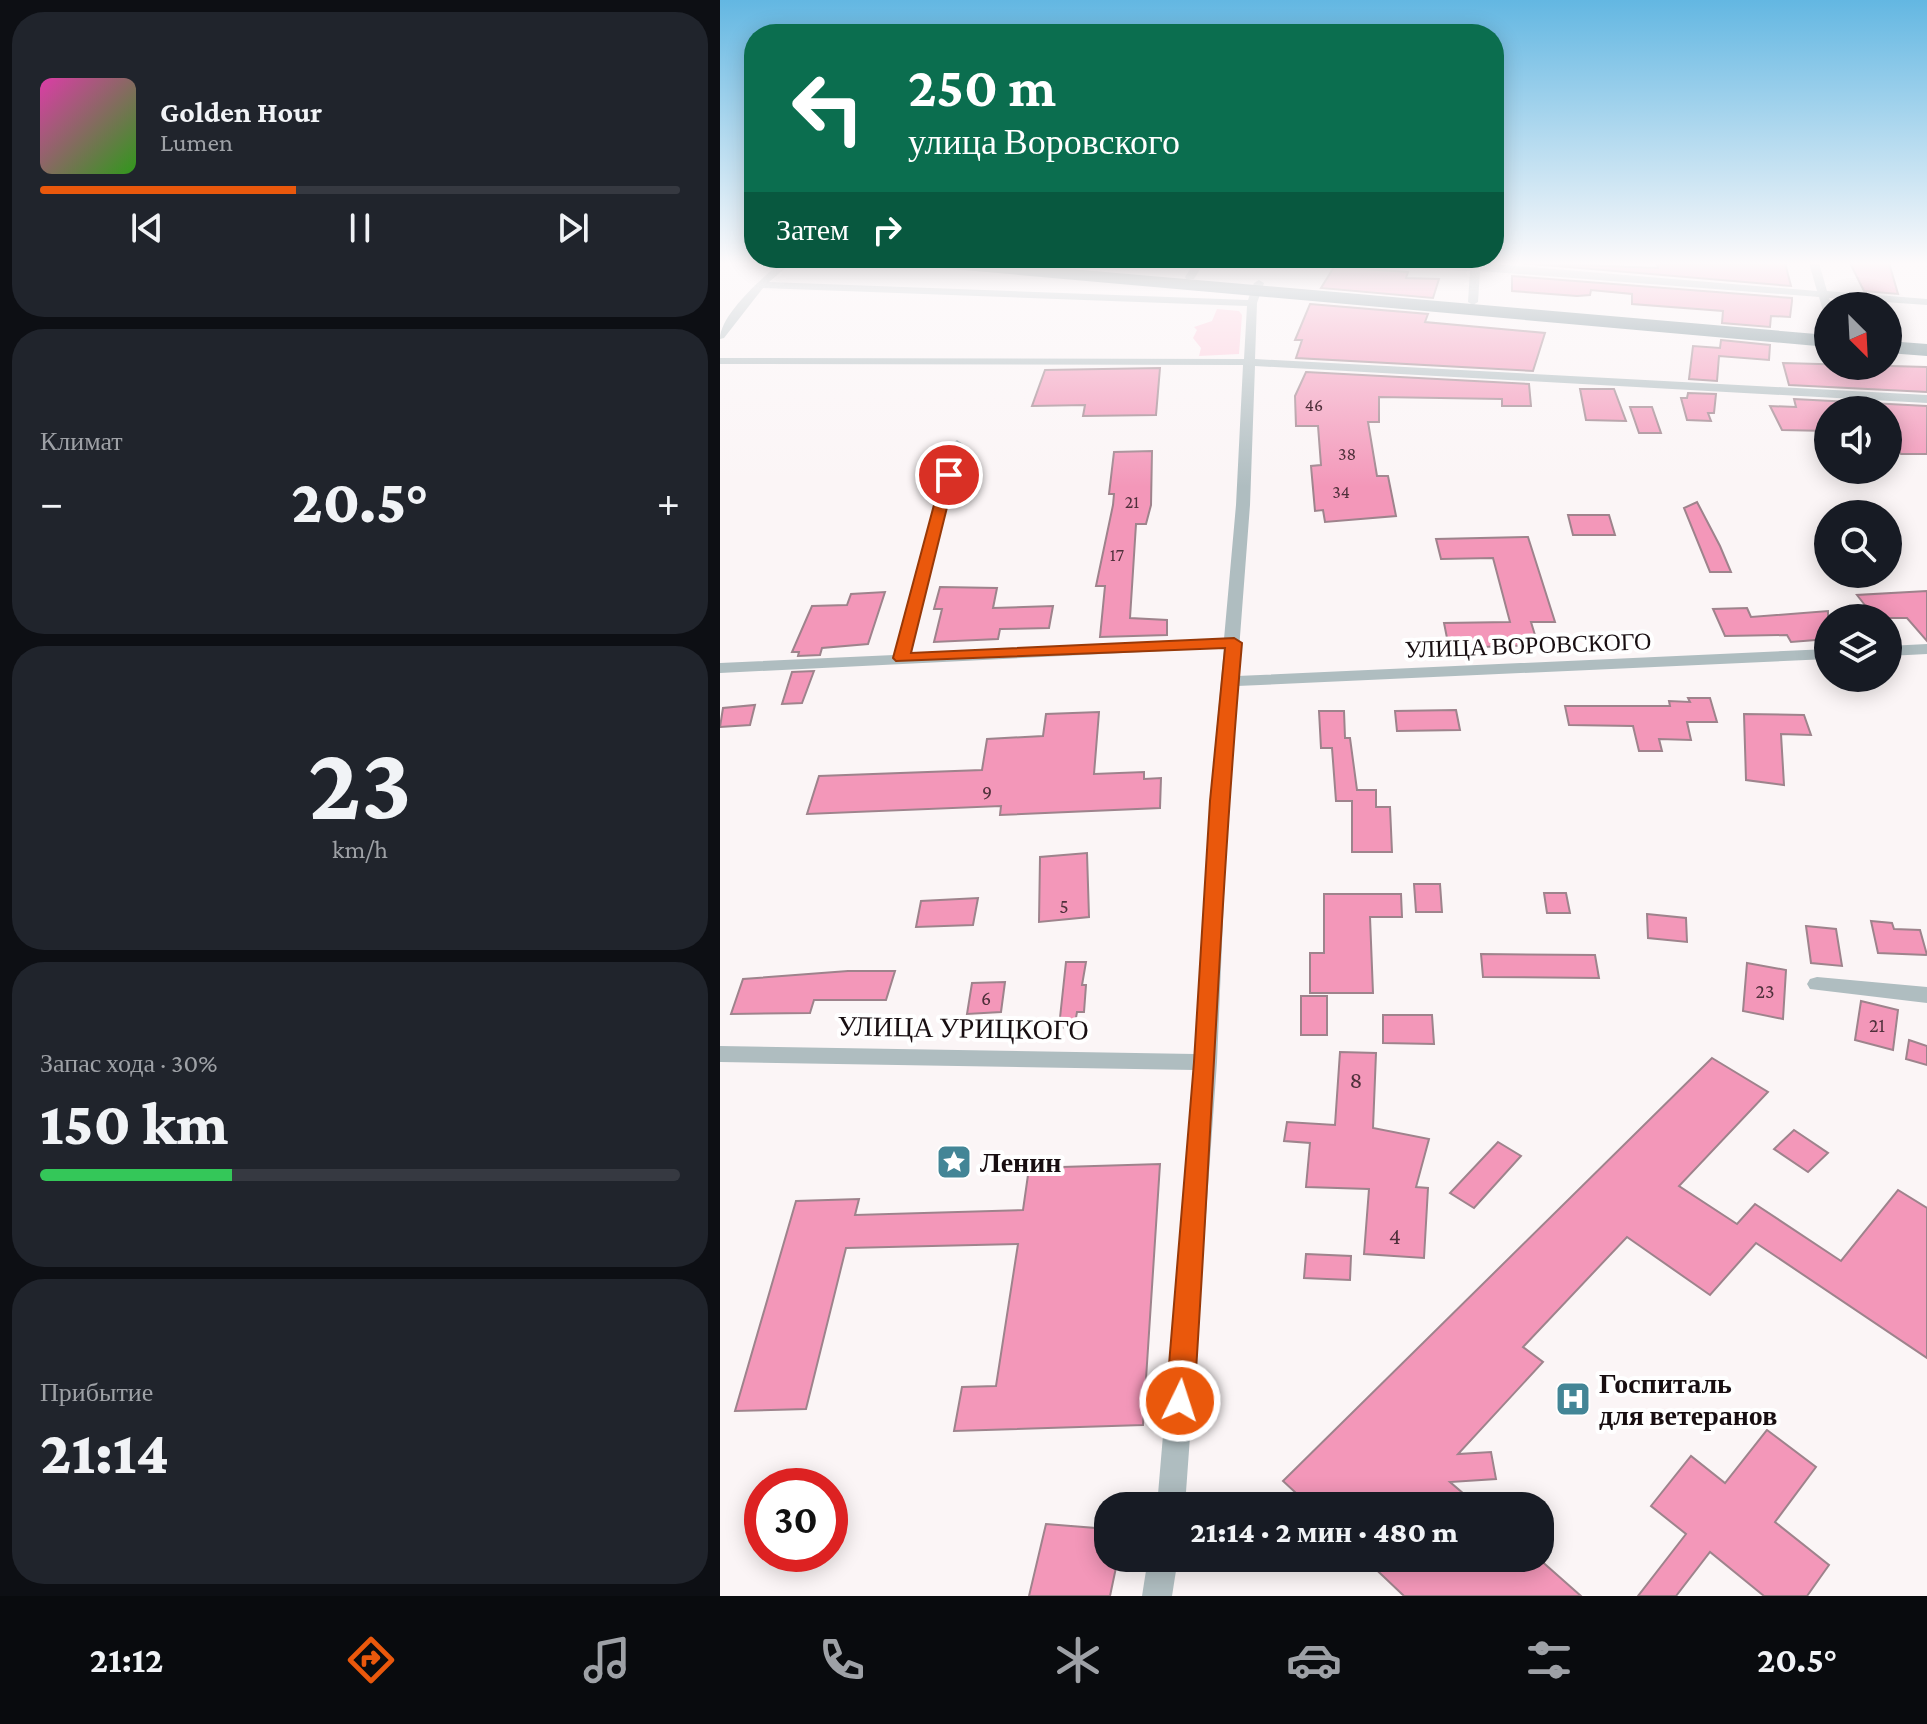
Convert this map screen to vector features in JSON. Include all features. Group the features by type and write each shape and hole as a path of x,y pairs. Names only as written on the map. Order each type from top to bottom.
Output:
{"main road":[{"path":"1786,337 1814,340"},
{"path":"1902,339 1927,342"},
{"path":"1902,348 1927,350"}],"street":[{"path":"1172,1492 1206,1062 1219,801 1234,643 1252,337"},
{"path":"720,361 1250,362 1927,399"},
{"path":"901,658 957,444"},
{"path":"720,668 1234,643"},
{"path":"1902,650 1927,649"},
{"name":"УЛИЦА ВОРОВСКОГО","path":"1230,681 1814,655"},
{"path":"1817,984 1927,995"},
{"name":"УЛИЦА УРИЦКОГО","path":"720,1054 1206,1062"},
{"path":"1157,1596 1161,1572"}],"shaded area":[{"path":"1240,337 1239,354 1199,356 1201,348 1193,338"}],"building":[{"path":"1296,337 1544,337 1533,371 1296,358 1302,340 1295,340"},
{"path":"1721,340 1770,345 1769,360 1719,356 1717,381 1689,379 1693,346 1720,348"},
{"path":"1783,363 1814,364 1814,380 1902,380 1902,366 1927,367 1927,392 1789,385"},
{"path":"1160,368 1156,415 1083,416 1085,405 1032,406 1045,370"},
{"path":"1306,372 1529,384 1531,406 1502,406 1502,399 1379,397 1379,422 1368,422 1377,476 1388,476 1396,516 1325,522 1323,510 1315,511 1311,466 1321,465 1318,426 1296,426 1295,396"},
{"path":"1580,389 1614,389 1626,421 1586,420"},
{"path":"1688,393 1716,394 1714,413 1708,413 1711,421 1687,420 1681,398 1687,398"},
{"path":"1794,399 1814,400 1814,431 1782,430 1770,406 1796,407"},
{"path":"1902,405 1927,406 1927,454 1902,454"},
{"path":"1630,407 1652,407 1661,433 1639,433"},
{"path":"1152,451 1151,505 1146,524 1136,524 1130,618 1167,620 1167,635 1100,637 1105,586 1096,586 1113,505 1114,494 1109,494 1114,452"},
{"path":"1697,502 1731,572 1710,572 1684,508"},
{"path":"1568,515 1609,515 1615,535 1573,535"},
{"path":"1528,537 1555,622 1531,622 1538,645 1449,648 1444,623 1510,622 1493,558 1441,559 1436,539"},
{"path":"940,587 997,588 993,608 1053,606 1049,628 1000,629 998,639 934,642 942,609 934,609"},
{"path":"1927,591 1927,641 1907,618 1902,618 1902,604 1864,604 1857,595"},
{"path":"885,592 868,644 822,648 820,655 798,656 799,652 792,652 812,606 847,605 851,594"},
{"path":"1747,608 1751,617 1814,612 1814,640 1791,642 1787,635 1725,636 1713,609"},
{"path":"814,671 802,703 782,704 792,672"},
{"path":"1688,698 1710,698 1717,722 1687,722 1691,740 1659,739 1662,751 1639,751 1633,726 1569,725 1565,706 1670,706 1669,701 1690,702"},
{"path":"755,705 750,725 720,727 723,708"},
{"path":"1456,710 1460,730 1397,731 1395,711"},
{"path":"1319,711 1344,711 1345,738 1350,738 1357,790 1376,790 1376,807 1390,807 1392,852 1352,852 1352,801 1336,801 1332,748 1321,748"},
{"path":"1099,712 1094,774 1144,772 1144,779 1161,778 1160,808 1000,815 1001,806 807,814 819,776 982,770 987,739 1043,736 1046,714"},
{"path":"1744,714 1804,715 1811,735 1781,734 1784,785 1746,780"},
{"path":"1087,853 1089,917 1039,922 1040,857"},
{"path":"1414,884 1440,884 1442,912 1416,912"},
{"path":"1544,893 1566,893 1570,913 1547,913"},
{"path":"1324,894 1401,894 1402,917 1370,917 1373,993 1310,993 1310,953 1324,953"},
{"path":"978,898 973,925 916,927 921,901"},
{"path":"1647,914 1686,918 1687,942 1648,938"},
{"path":"1871,921 1892,923 1894,929 1920,930 1927,955 1878,953"},
{"path":"1806,926 1836,929 1842,966 1811,963"},
{"path":"1481,954 1595,955 1599,978 1483,977"},
{"path":"1066,962 1086,962 1082,985 1086,985 1084,1012 1077,1012 1074,1029 1059,1027"},
{"path":"1747,963 1786,970 1783,1019 1743,1011"},
{"path":"848,971 895,971 886,1000 814,1000 810,1013 731,1014 743,979"},
{"path":"1005,982 1001,1012 967,1014 972,983"},
{"path":"1301,996 1327,996 1327,1035 1301,1035"},
{"path":"1861,1001 1898,1010 1893,1050 1855,1040"},
{"path":"1383,1015 1432,1015 1434,1044 1383,1043"},
{"path":"1909,1040 1927,1046 1927,1065 1906,1059"},
{"path":"1340,1052 1376,1053 1373,1128 1429,1139 1416,1187 1428,1188 1424,1258 1364,1254 1369,1189 1306,1187 1310,1143 1284,1141 1287,1122 1335,1125"},
{"path":"1712,1058 1768,1092 1679,1186 1737,1224 1755,1204 1841,1261 1898,1190 1927,1208 1927,1358 1756,1243 1710,1295 1627,1237 1523,1347 1543,1362 1458,1454 1491,1452 1496,1479 1450,1482 1462,1492 1295,1492 1283,1481"},
{"path":"1794,1130 1828,1153 1808,1172 1774,1149"},
{"path":"1498,1142 1521,1156 1474,1208 1450,1193"},
{"path":"1160,1164 1143,1425 954,1431 962,1387 996,1386 1018,1244 846,1248 806,1409 735,1411 796,1201 859,1199 855,1215 1023,1210 1029,1168"},
{"path":"1306,1254 1351,1256 1350,1280 1304,1278"},
{"path":"1767,1430 1816,1467 1775,1522 1829,1565 1807,1596 1764,1596 1710,1552 1676,1596 1638,1596 1686,1534 1651,1506 1691,1456 1725,1483"},
{"path":"1046,1524 1094,1528 1094,1572 1115,1572 1110,1596 1029,1596"},
{"path":"1379,1572 1554,1572 1581,1596 1404,1596"}],"place":[{"name":"Ленин","path":"954,1162"},
{"name":"Госпиталь для ветеранов","path":"1573,1399"}],"route":[{"path":"949,475 901,658 1234,643 1219,801 1206,1062 1180,1401"}]}
